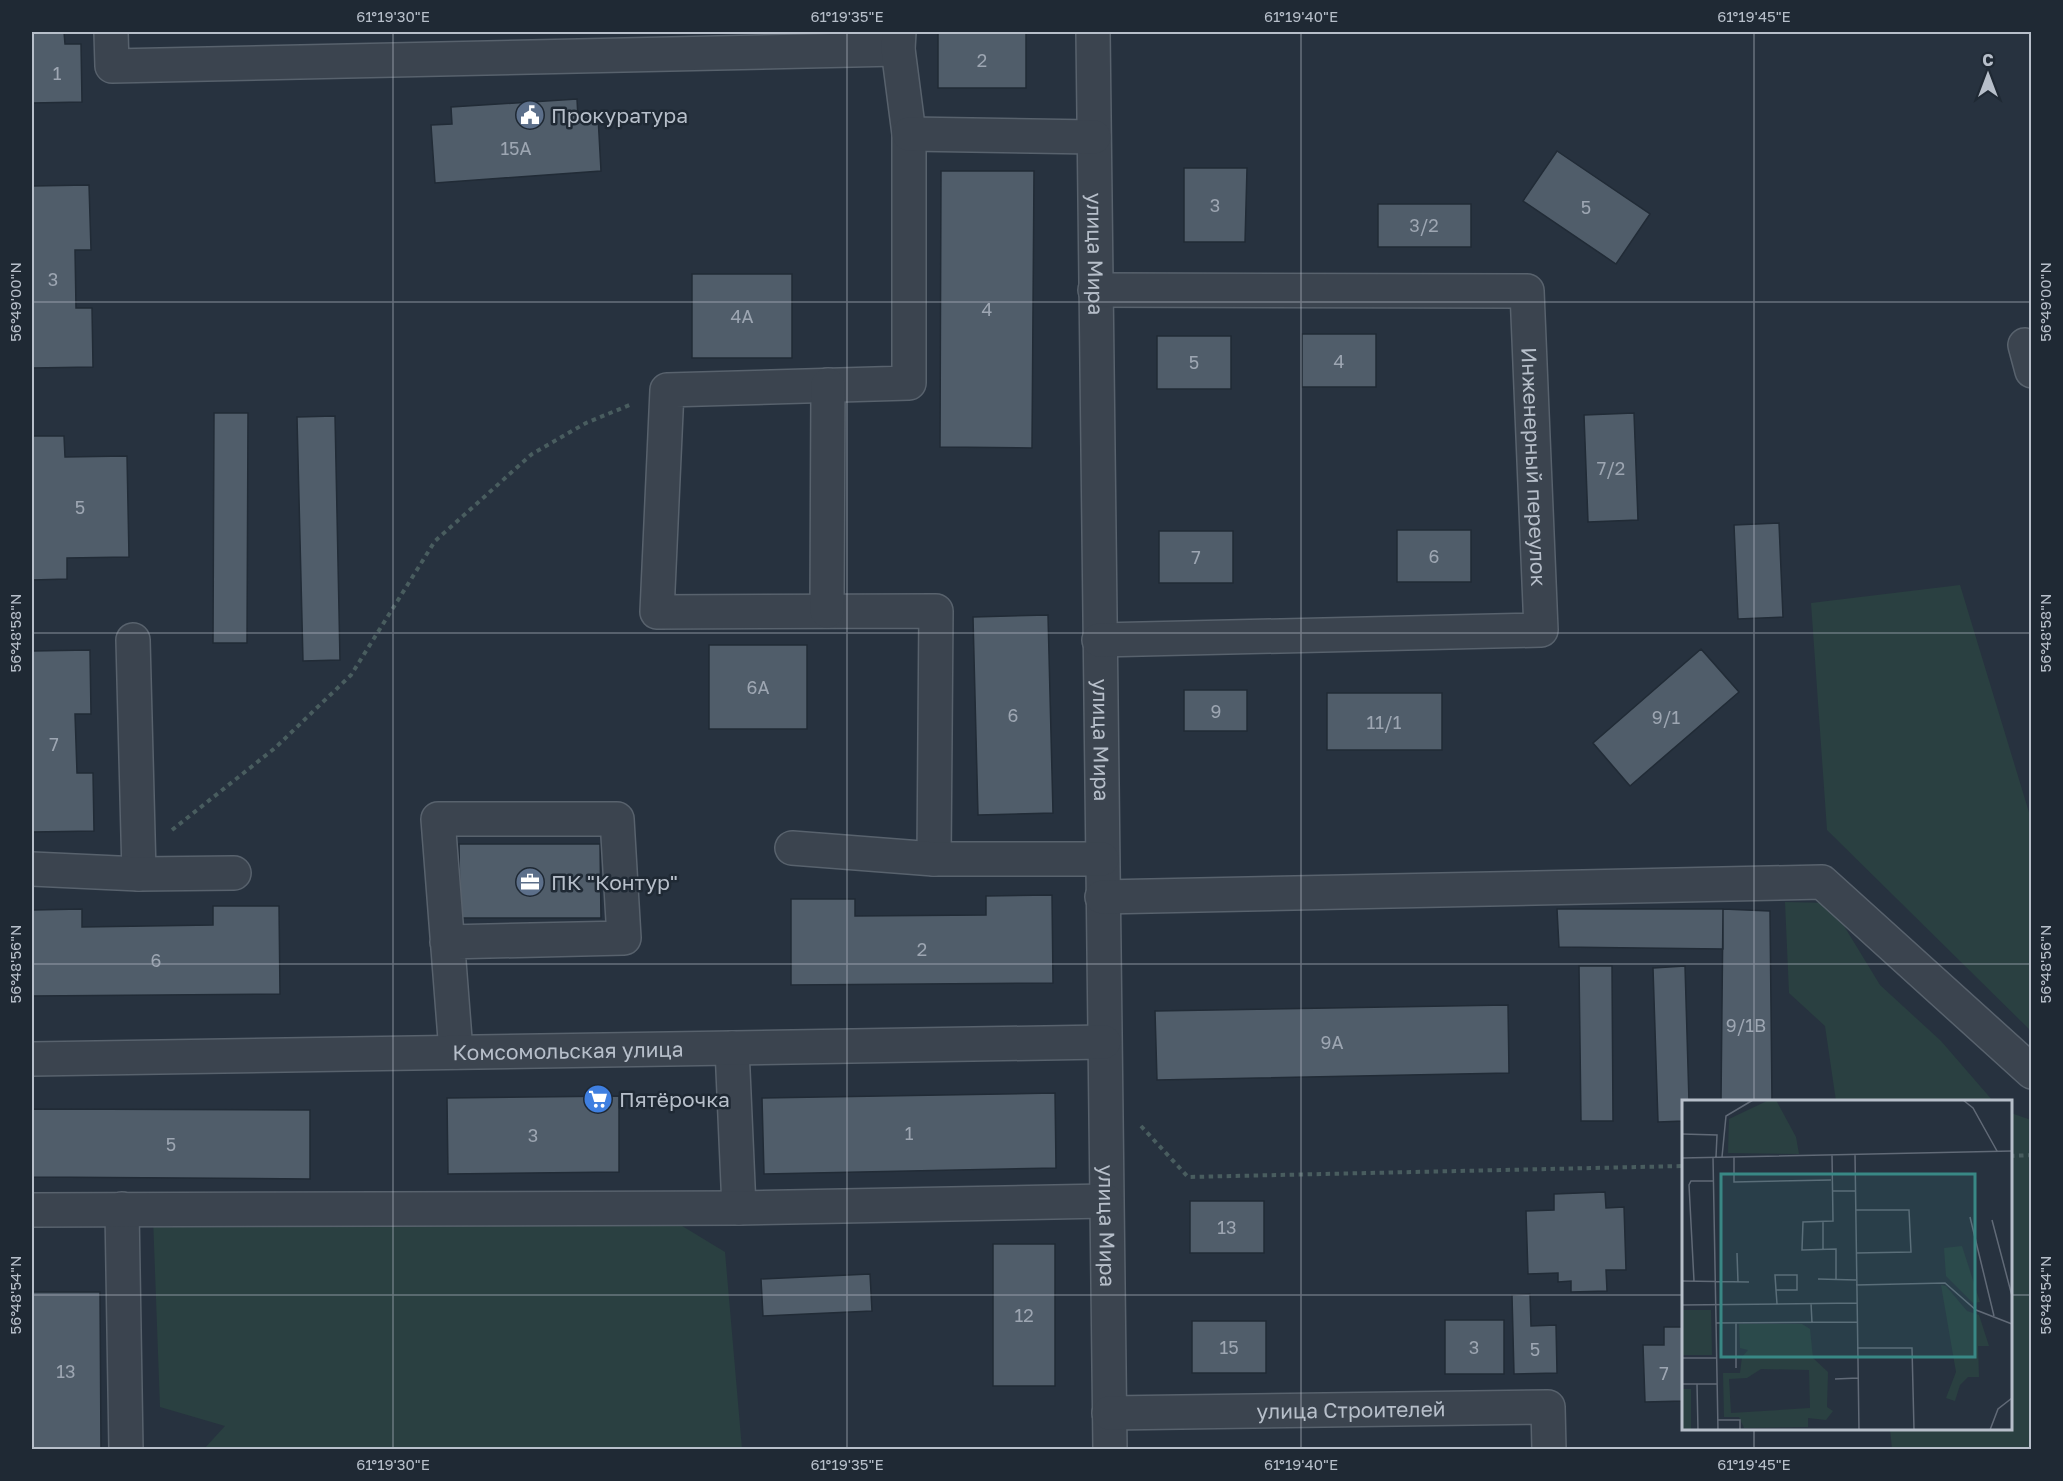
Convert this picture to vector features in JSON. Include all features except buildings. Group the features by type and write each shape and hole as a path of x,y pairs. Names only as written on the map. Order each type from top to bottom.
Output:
{"street":[{"path":"111,32 112,66 899,40 909,134 909,383 668,390 657,612 936,611 934,859"},
{"name":"улица Мира","path":"1093,32 1110,1449"},
{"path":"909,134 1094,137"},
{"name":"Инженерный переулок","path":"1095,290 1527,291 1540,630 1099,640"},
{"path":"827,611 828,385"},
{"path":"133,640 138,865"},
{"path":"447,942 624,938 617,819 438,819 447,942 456,1052"},
{"path":"792,848 934,859 1102,859"},
{"path":"32,869 138,865 234,873"},
{"path":"1102,897 1822,882 2031,1072"},
{"name":"Комсомольская улица","path":"32,1059 1104,1042"},
{"path":"732,1048 739,1208"},
{"path":"32,1210 739,1208 1106,1200"},
{"path":"122,1209 126,1449"},
{"name":"улица Строителей","path":"1109,1413 1548,1407 1549,1449"}],"path":[{"path":"138,865 275,748 351,675 435,541 532,454 586,423 668,390"},
{"path":"1105,1128 1143,1126 1188,1177 1682,1166"},
{"path":"2012,1156 2031,1155"}],"green space":[{"path":"1960,585 2031,819 2031,1031 1827,830 1811,603"},
{"path":"1785,902 1830,903 1880,985 1941,1041 1992,1100 1836,1100 1825,1026 1789,993"},
{"path":"2012,1113 2031,1120 2031,1449 1892,1449 1890,1430 2012,1430"},
{"path":"664,1215 725,1252 742,1449 204,1449 225,1426 160,1407 153,1217"}],"place":[{"name":"Прокуратура","path":"530,115"},
{"name":"ПК \"Контур\"","path":"530,882"},
{"name":"Пятёрочка","path":"598,1099"}]}
